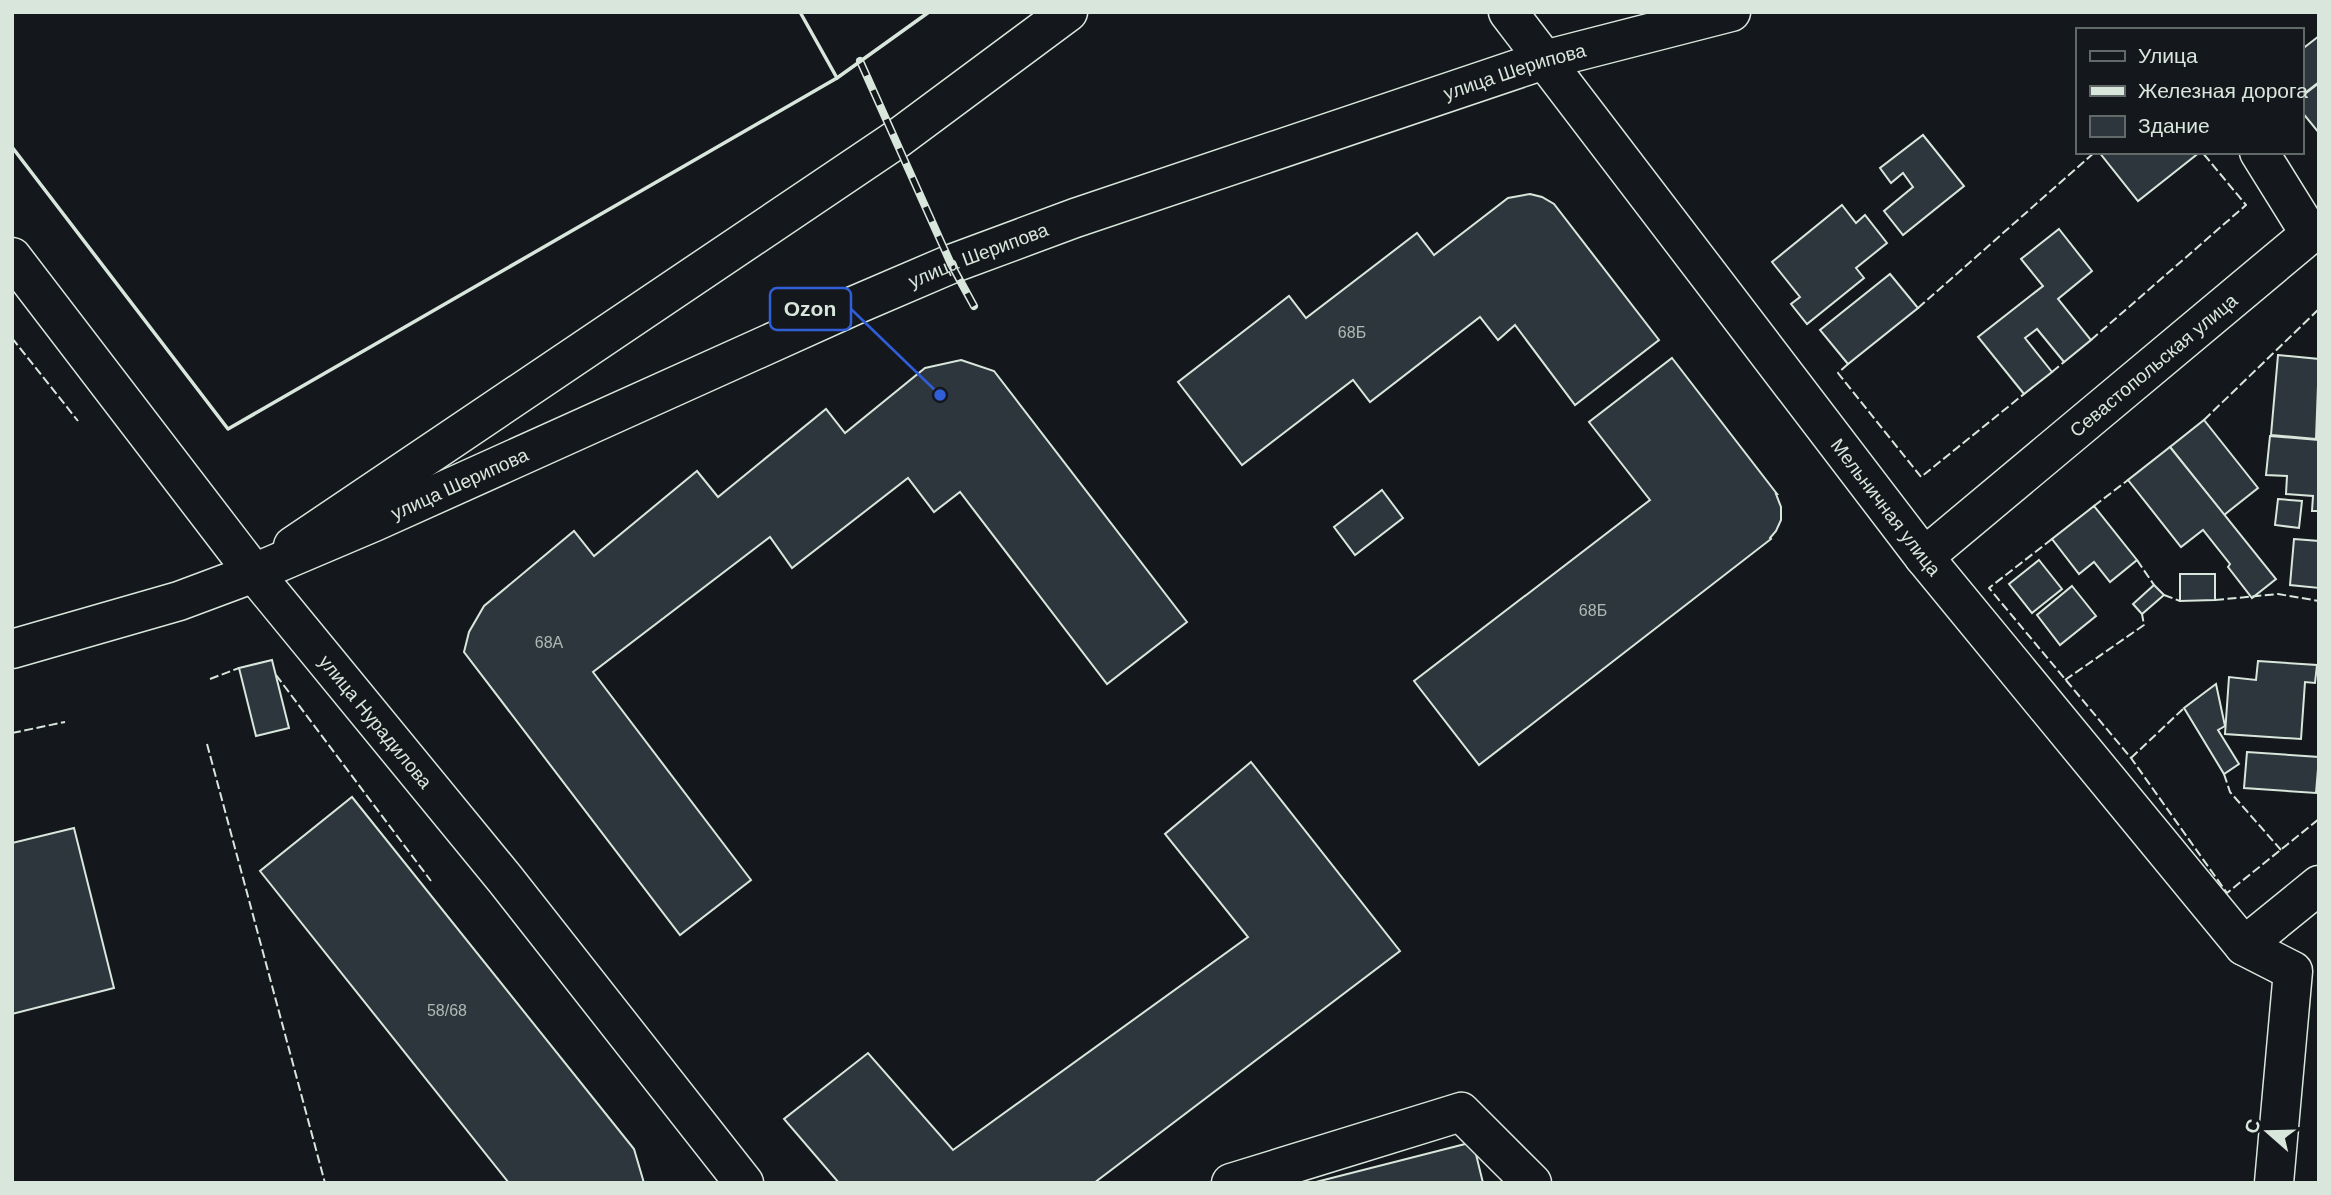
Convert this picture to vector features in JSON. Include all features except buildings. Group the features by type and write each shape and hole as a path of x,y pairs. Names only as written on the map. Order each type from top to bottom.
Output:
{"street":[{"name":"улица Шерипова","path":"254,573 886,147 1068,12"},
{"name":"Мельничная улица","path":"1508,12 1924,557 2244,946 2293,971 2274,1183"},
{"name":"улица Шерипова","path":"12,649 178,601 254,573 374,522 789,334 951,264 1075,218 1544,60 1731,12"},
{"name":"Севастопольская улица","path":"1924,557 2314,234 2260,154"},
{"name":"улица Нурадилова","path":"12,257 254,573 531,912 744,1183"},
{"path":"2244,946 2319,885"},
{"path":"1231,1183 1461,1112 1532,1183"}],"railway":[{"path":"860,61 951,264 974,306"}],"fence":[{"path":"1918,308 2093,154"},
{"path":"2091,340 2246,205 2204,154"},
{"path":"2204,420 2319,309"},
{"path":"12,338 78,421"},
{"path":"2052,372 2064,362"},
{"path":"1848,364 1838,373 1921,477 2024,394"},
{"path":"2094,506 2128,480"},
{"path":"2052,539 1989,588 2131,758 2227,893 2319,819"},
{"path":"2137,560 2154,585"},
{"path":"2215,600 2278,594 2319,601"},
{"path":"2164,595 2180,601"},
{"path":"2065,680 2144,625 2142,614"},
{"path":"210,679 239,668"},
{"path":"276,675 431,881"},
{"path":"2131,758 2184,708"},
{"path":"12,733 65,722"},
{"path":"207,744 325,1183"},
{"path":"2224,774 2230,792 2281,850"}],"wall":[{"path":"800,12 837,78"},
{"path":"12,147 228,429 837,78 929,12"}],"place":[{"name":"Ozon","path":"940,395"}]}
